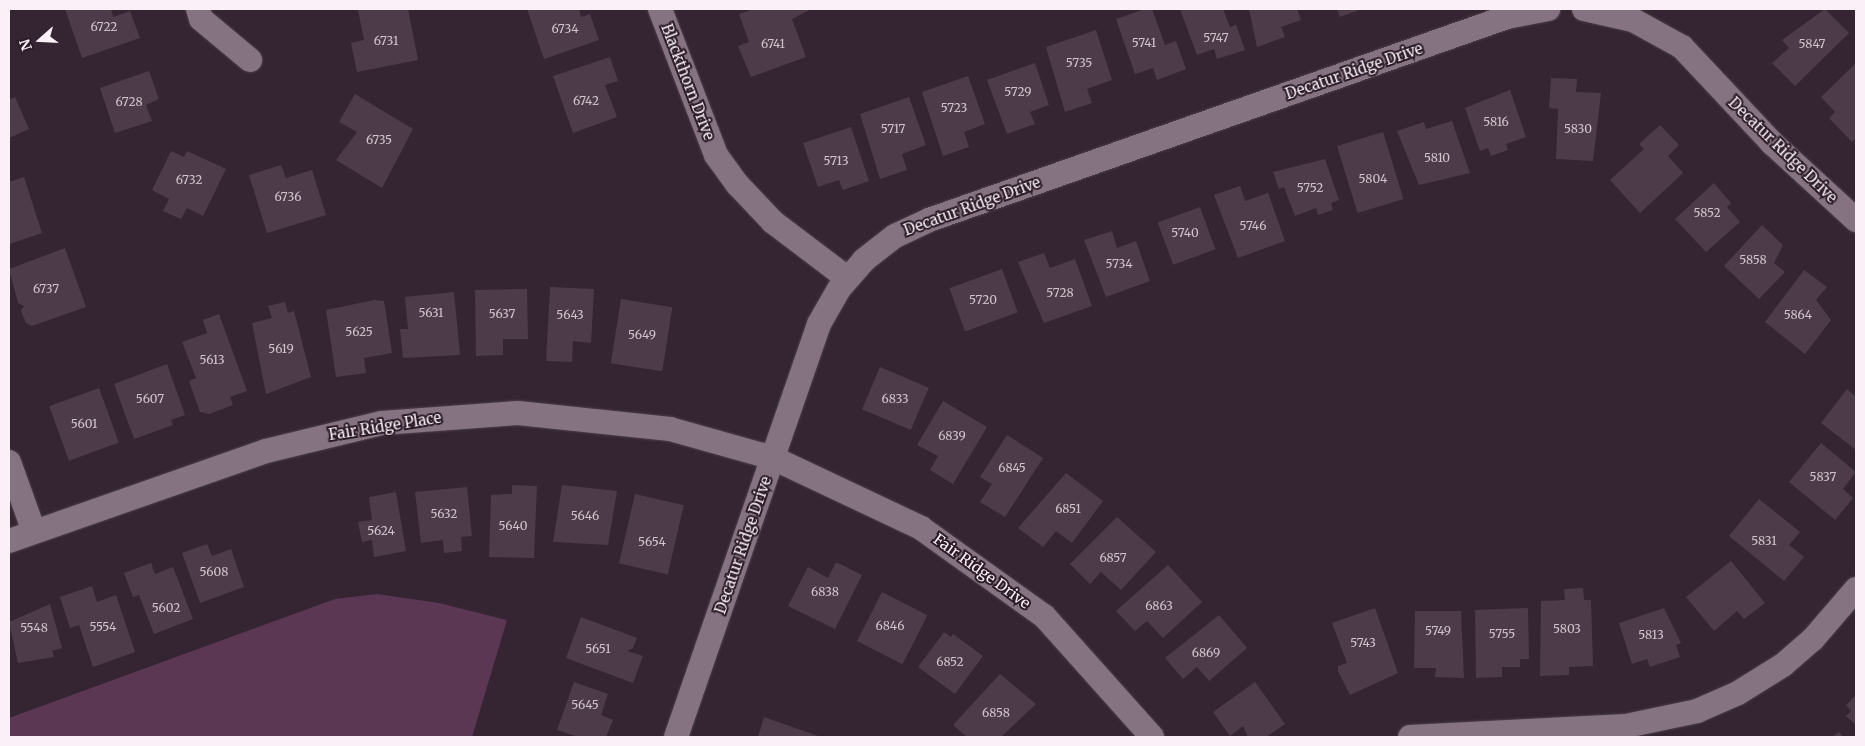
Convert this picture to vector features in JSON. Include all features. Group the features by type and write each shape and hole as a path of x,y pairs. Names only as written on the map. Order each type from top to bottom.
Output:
{"street":[{"path":"198,9 201,19 250,60"},
{"name":"Blackthorn Drive","path":"660,9 716,155 738,185 773,222 847,278"},
{"name":"Decatur Ridge Drive","path":"676,737 819,324 847,278 890,239 928,220 1507,17 1548,9"},
{"name":"Decatur Ridge Drive","path":"1584,9 1633,20 1682,47 1772,143 1856,220"},
{"name":"Fair Ridge Place","path":"9,541 290,444 441,416 518,413 616,420 670,429 773,458"},
{"name":"Fair Ridge Drive","path":"773,458 921,528 1044,616 1152,737"},
{"path":"9,462 34,532"},
{"path":"1410,737 1626,726 1696,711 1738,693 1783,665 1813,639 1856,589"}],"shaded area":[{"path":"377,594 439,603 507,620 472,737 9,737 9,718 335,599"}],"building":[{"path":"65,9 111,9 113,17 130,11 140,38 82,58"},
{"path":"408,9 418,60 357,72 351,43 364,40 358,10"},
{"path":"527,9 579,9 581,17 590,14 599,40 544,59"},
{"path":"754,9 811,9 792,19 806,57 751,77 738,46 749,42 739,14"},
{"path":"1145,9 1152,9 1165,45 1176,41 1186,69 1157,80 1153,68 1135,74 1116,19"},
{"path":"1180,9 1223,9 1230,27 1236,25 1245,50 1217,59 1214,49 1197,55"},
{"path":"1249,9 1297,9 1301,20 1281,27 1285,37 1257,47"},
{"path":"1337,9 1362,9 1340,17"},
{"path":"1825,9 1849,33 1795,86 1772,63 1789,48 1782,40"},
{"path":"1096,30 1112,80 1087,89 1092,103 1065,112 1046,47"},
{"path":"610,57 618,81 605,85 617,117 573,133 553,76"},
{"path":"1035,63 1049,105 1030,112 1035,124 1007,134 987,80"},
{"path":"1856,63 1856,138 1852,142 1829,118 1835,112 1821,97"},
{"path":"149,71 159,99 146,105 152,121 115,133 100,88"},
{"path":"968,76 985,124 964,132 969,147 943,156 922,92"},
{"path":"1551,78 1577,79 1576,92 1601,93 1593,161 1556,159 1558,109 1549,108"},
{"path":"1510,90 1526,137 1506,144 1508,150 1491,156 1488,148 1480,151 1465,108"},
{"path":"355,94 413,129 382,188 336,160 357,132 339,122"},
{"path":"15,97 29,129 9,138 9,100"},
{"path":"909,97 926,145 902,154 907,170 880,179 860,114"},
{"path":"1452,121 1470,173 1419,185 1397,131 1424,122 1426,129"},
{"path":"1660,125 1679,145 1668,156 1683,173 1640,213 1610,180 1644,149 1639,144"},
{"path":"851,127 869,181 843,190 839,180 818,187 803,143"},
{"path":"1383,132 1403,199 1358,213 1337,146"},
{"path":"171,151 184,157 187,151 226,169 203,216 187,208 181,219 163,211 169,199 152,190"},
{"path":"1325,159 1339,200 1331,203 1333,210 1318,215 1316,208 1295,216 1284,187 1279,189 1273,172"},
{"path":"281,165 286,178 312,170 326,215 267,233 249,175"},
{"path":"24,177 42,233 9,244 9,182"},
{"path":"1714,183 1731,203 1727,207 1740,222 1706,252 1675,219"},
{"path":"1240,186 1245,201 1268,193 1285,241 1238,258 1214,195"},
{"path":"1200,207 1215,249 1173,265 1158,222"},
{"path":"1762,225 1783,245 1774,263 1785,272 1759,299 1724,266"},
{"path":"1112,231 1117,248 1136,241 1150,281 1106,297 1084,240"},
{"path":"65,248 86,307 32,326 26,323 21,311 24,306 18,303 9,269"},
{"path":"1044,253 1050,268 1075,259 1092,306 1044,323 1018,262"},
{"path":"1002,269 1018,312 965,331 949,288"},
{"path":"1804,270 1827,287 1816,300 1831,320 1805,354 1765,322"},
{"path":"550,287 594,289 591,343 573,341 572,362 546,361"},
{"path":"527,289 528,339 503,339 503,355 476,356 475,290"},
{"path":"454,292 460,355 403,358 400,329 408,329 405,297"},
{"path":"621,299 672,307 662,371 611,363"},
{"path":"374,300 384,301 392,353 364,358 366,373 336,377 326,310"},
{"path":"285,302 288,313 294,311 311,377 266,394 252,323 272,318 268,306"},
{"path":"219,314 247,391 230,397 233,405 209,414 200,412 189,381 196,378 182,342 207,333 203,320"},
{"path":"167,364 185,415 171,420 173,425 134,439 114,384"},
{"path":"880,367 929,388 911,430 862,409"},
{"path":"99,388 119,443 69,461 49,406"},
{"path":"1847,389 1856,397 1856,450 1821,423"},
{"path":"943,401 987,427 953,484 930,470 938,456 917,445"},
{"path":"1007,435 1043,458 1005,517 980,502 992,484 980,477"},
{"path":"1821,443 1856,472 1843,489 1853,498 1835,520 1789,482"},
{"path":"1066,473 1103,501 1072,543 1056,531 1043,547 1018,528"},
{"path":"512,485 537,486 534,558 489,557 491,495 512,494"},
{"path":"562,485 617,491 608,545 553,542"},
{"path":"467,487 472,536 461,537 462,551 444,553 443,540 421,543 415,492"},
{"path":"396,492 406,551 374,557 372,540 362,542 358,522 372,520 369,497"},
{"path":"635,494 684,505 668,574 619,563"},
{"path":"1759,499 1800,532 1789,545 1804,557 1784,581 1729,536"},
{"path":"1117,517 1156,552 1121,590 1101,572 1090,584 1070,564"},
{"path":"207,544 212,556 231,549 244,587 200,603 182,553"},
{"path":"1731,561 1765,603 1744,619 1737,611 1714,631 1686,597"},
{"path":"836,562 862,575 835,629 788,606 808,567 828,578"},
{"path":"151,563 155,574 173,567 193,619 154,634 139,595 133,597 124,573"},
{"path":"1168,565 1202,602 1163,638 1147,621 1135,631 1116,611"},
{"path":"92,586 97,602 116,595 135,652 93,667 79,625 70,628 60,597"},
{"path":"1583,588 1584,600 1591,600 1593,666 1569,667 1569,675 1540,676 1541,601 1565,600 1564,589"},
{"path":"882,592 927,615 902,664 857,641"},
{"path":"50,604 62,648 52,651 54,657 18,663 9,622"},
{"path":"1375,608 1398,673 1350,695 1338,671 1338,666 1347,663 1332,623"},
{"path":"1528,608 1529,659 1520,659 1520,667 1502,667 1502,677 1476,678 1475,610"},
{"path":"1664,608 1681,643 1676,645 1680,657 1650,667 1647,659 1632,664 1619,623"},
{"path":"1415,611 1461,611 1464,678 1435,677 1436,668 1414,668"},
{"path":"1219,615 1247,648 1209,681 1197,667 1183,679 1165,658"},
{"path":"581,617 637,638 633,648 627,651 643,656 633,683 566,658"},
{"path":"944,632 951,637 953,634 983,656 955,694 918,667"},
{"path":"1000,674 1036,704 1001,737 967,737 953,725"},
{"path":"574,682 608,694 601,715 613,720 606,737 578,737 557,730"},
{"path":"1255,682 1285,724 1266,737 1248,737 1243,726 1230,736 1213,712"},
{"path":"1856,695 1856,725 1846,716 1851,711 1846,705"},
{"path":"764,717 818,736 758,737"},
{"path":"1839,732 1843,737 1832,737"}]}
